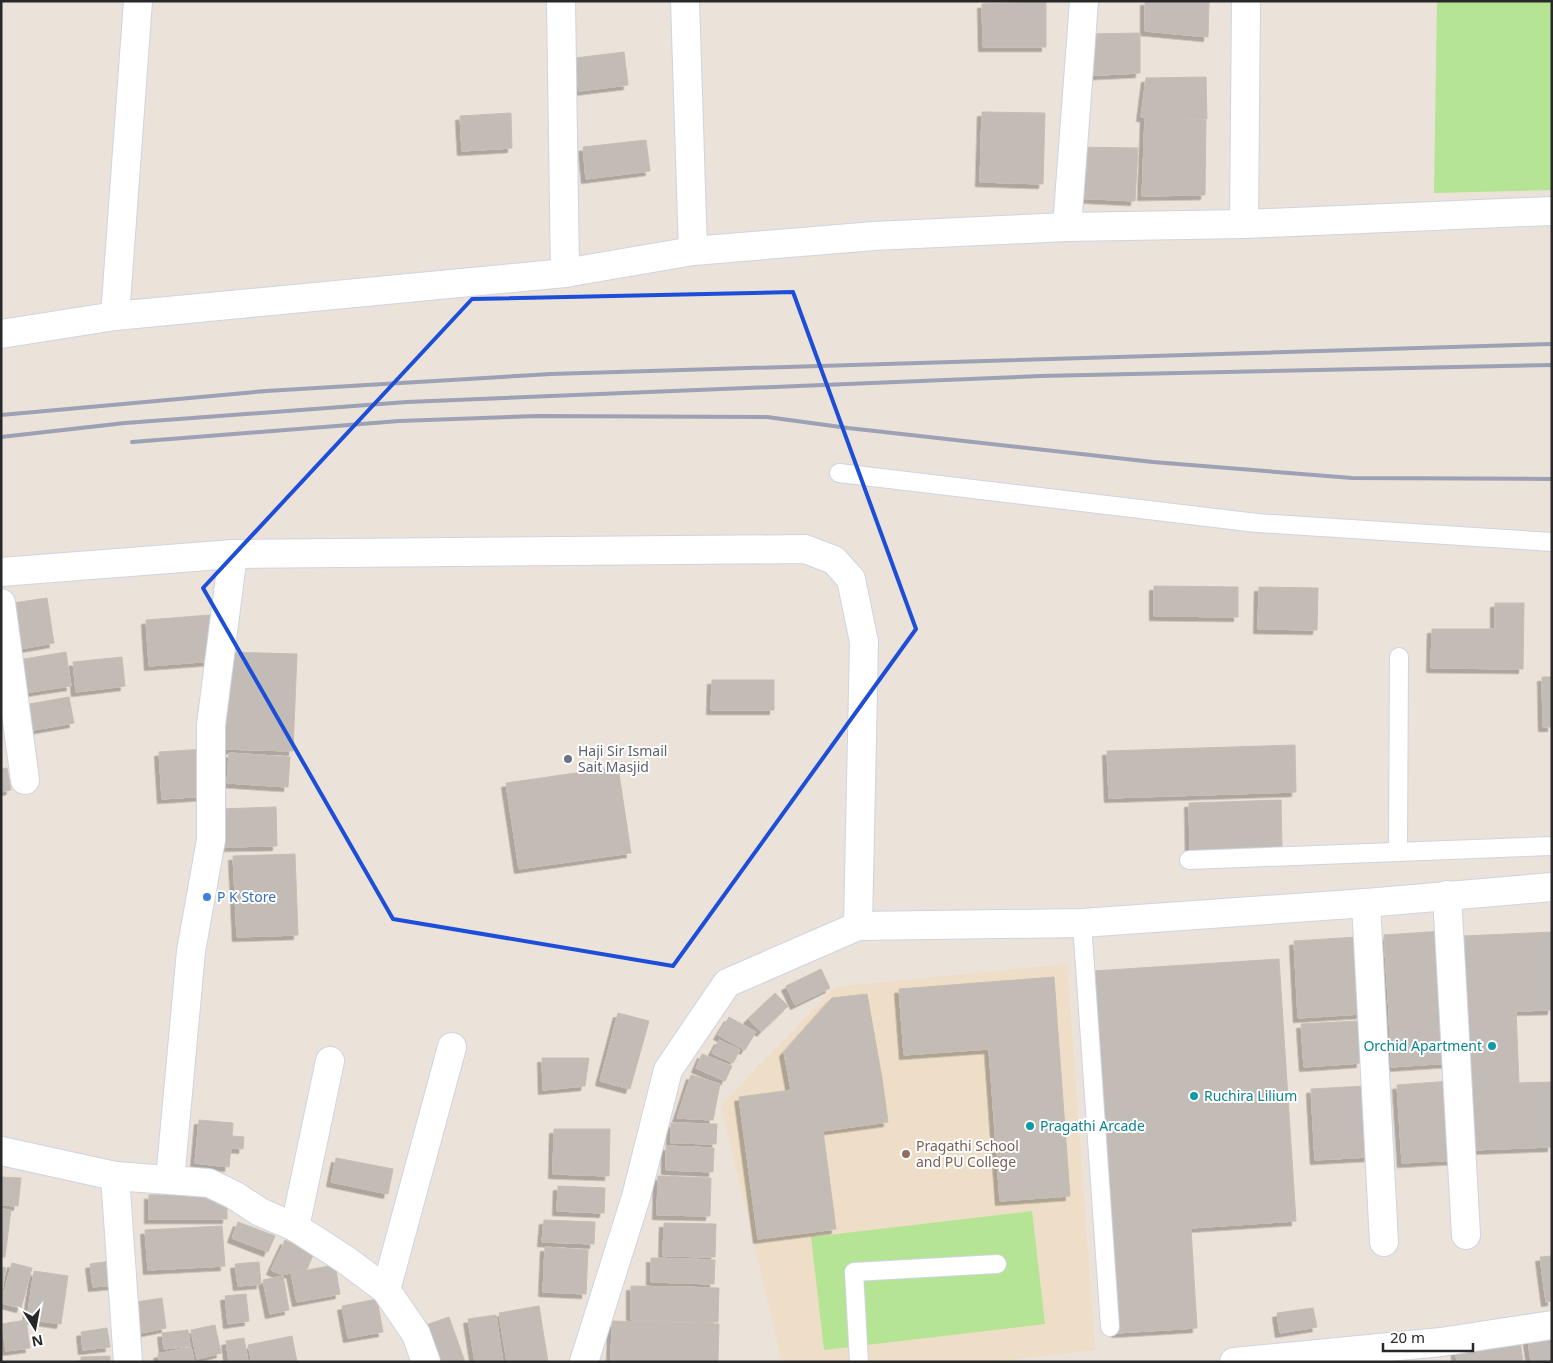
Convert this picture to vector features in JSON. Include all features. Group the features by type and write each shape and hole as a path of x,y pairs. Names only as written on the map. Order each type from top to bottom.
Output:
{"street":[{"path":"114,316 138,1"},
{"path":"561,1 565,273"},
{"path":"685,1 693,251"},
{"path":"1068,227 1084,1"},
{"path":"1244,224 1246,1"},
{"path":"1,334 114,316 565,273 693,251 874,236 1068,227 1244,224 1552,211"},
{"path":"1,572 233,554 805,549 834,560 851,579 864,642 858,926"},
{"path":"170,1180 191,950 211,840 211,724 233,554"},
{"path":"1,604 25,780"},
{"path":"584,1362 636,1197 668,1070 727,983 858,926 1082,923 1366,903 1552,887"},
{"path":"1447,895 1466,1235"},
{"path":"1366,903 1384,1242"},
{"path":"386,1290 452,1047"},
{"path":"295,1227 330,1061"},
{"path":"1,1151 115,1176 209,1183 260,1212 295,1227 386,1290 416,1334 426,1362"},
{"path":"115,1176 128,1362"},
{"path":"1234,1362 1441,1352 1552,1325"}],"lane":[{"path":"839,473 1257,523 1552,542"},
{"path":"1398,852 1399,657"},
{"path":"1189,860 1552,846"},
{"path":"1082,923 1110,1327"},
{"path":"859,1362 854,1272 997,1264"}],"highlighted area":[{"path":"793,292 916,629 673,966 393,919 203,588 472,299"}],"shaded area":[{"name":"Pragathi School and PU College","path":"1067,964 1095,1350 991,1362 782,1362 721,1105 835,987"}],"green space":[{"path":"1437,1 1552,1 1552,190 1434,193"},
{"path":"1032,1211 1045,1324 824,1350 811,1237"}],"building":[{"path":"1145,1 1209,1 1208,37 1145,31"},
{"path":"1046,2 1046,47 983,47 982,4"},
{"path":"1140,33 1140,73 1080,76 1084,34"},
{"path":"624,52 628,85 579,91 575,58"},
{"path":"1206,77 1207,119 1141,117 1146,78"},
{"path":"982,112 1045,113 1043,184 980,182"},
{"path":"511,113 512,148 462,151 460,116"},
{"path":"1145,117 1206,120 1205,195 1142,196"},
{"path":"646,140 650,171 586,179 583,147"},
{"path":"1075,147 1138,148 1135,201 1074,198"},
{"path":"1154,586 1238,587 1238,617 1154,616"},
{"path":"1259,587 1318,588 1317,630 1258,629"},
{"path":"47,598 54,643 14,650 6,604"},
{"path":"1495,603 1524,603 1523,669 1431,668 1432,629 1495,629"},
{"path":"210,615 214,661 149,666 146,620"},
{"path":"66,652 71,686 17,694 12,661"},
{"path":"224,652 297,654 293,751 220,749"},
{"path":"122,657 125,686 76,692 73,662"},
{"path":"1542,677 1552,677 1552,727 1543,727"},
{"path":"712,680 774,680 774,710 711,710"},
{"path":"69,697 74,723 22,732 18,706"},
{"path":"1295,745 1296,792 1109,798 1107,751"},
{"path":"205,749 208,796 162,799 159,752"},
{"path":"229,753 290,757 288,787 227,783"},
{"path":"618,767 631,853 519,869 506,783"},
{"path":"7,768 11,790 1,792 1,769"},
{"path":"1281,800 1282,847 1190,850 1189,803"},
{"path":"276,807 277,846 221,847 220,809"},
{"path":"295,854 298,935 237,937 233,856"},
{"path":"1443,931 1448,1010 1389,1013 1384,935"},
{"name":"Orchid Apartment","path":"1552,932 1552,1010 1516,1011 1519,1083 1552,1082 1552,1147 1472,1150 1463,936"},
{"path":"1357,937 1361,1014 1298,1018 1294,941"},
{"name":"Ruchira Lilium","path":"1279,959 1296,1221 1191,1228 1197,1328 1116,1333 1093,971"},
{"path":"821,969 830,988 795,1005 786,986"},
{"name":"Pragathi Arcade","path":"1054,977 1070,1196 1000,1201 989,1049 904,1055 899,989"},
{"path":"775,993 788,1006 761,1032 748,1019"},
{"path":"867,994 882,1078 791,1090 784,1052 832,998"},
{"path":"1448,1010 1451,1063 1391,1067 1389,1013"},
{"path":"618,1013 649,1021 630,1089 600,1081"},
{"path":"729,1017 756,1032 745,1050 718,1035"},
{"path":"1358,1021 1361,1063 1304,1067 1301,1024"},
{"path":"719,1040 740,1050 733,1063 712,1053"},
{"path":"702,1054 732,1066 725,1081 696,1068"},
{"path":"542,1058 589,1058 585,1086 543,1090"},
{"path":"691,1075 720,1084 713,1120 677,1118"},
{"path":"882,1078 888,1122 823,1131 836,1229 758,1239 739,1097"},
{"path":"1451,1081 1456,1160 1402,1163 1397,1085"},
{"path":"1365,1086 1369,1157 1315,1160 1311,1089"},
{"path":"199,1120 233,1123 232,1136 244,1137 243,1149 231,1148 229,1167 195,1163"},
{"path":"671,1123 717,1124 716,1144 671,1143"},
{"path":"554,1129 610,1129 609,1176 553,1174"},
{"path":"666,1146 714,1148 713,1172 666,1170"},
{"path":"336,1158 393,1169 388,1194 331,1182"},
{"path":"658,1176 711,1178 710,1216 657,1215"},
{"path":"1,1177 21,1178 18,1206 1,1205"},
{"path":"558,1186 605,1188 604,1213 557,1211"},
{"path":"149,1195 227,1195 227,1219 149,1219"},
{"path":"1,1209 11,1210 5,1257 1,1257"},
{"path":"544,1220 595,1222 594,1244 542,1242"},
{"path":"238,1222 275,1236 268,1252 232,1238"},
{"path":"664,1223 716,1224 715,1257 663,1256"},
{"path":"222,1226 225,1266 148,1270 145,1230"},
{"path":"285,1240 314,1253 307,1269 282,1275 271,1270"},
{"path":"545,1247 588,1250 586,1294 543,1292"},
{"path":"1552,1256 1552,1301 1546,1302 1540,1257"},
{"path":"651,1258 715,1260 714,1284 651,1282"},
{"path":"111,1261 114,1285 93,1287 90,1264"},
{"path":"259,1262 261,1284 238,1286 235,1264"},
{"path":"12,1263 32,1268 21,1308 1,1303"},
{"path":"335,1265 340,1294 297,1302 291,1273"},
{"path":"1,1267 6,1268 1,1297"},
{"path":"34,1271 68,1276 61,1324 27,1319"},
{"path":"283,1276 289,1310 270,1314 263,1280"},
{"path":"631,1286 719,1288 718,1322 631,1320"},
{"path":"246,1294 249,1321 228,1324 225,1296"},
{"path":"162,1298 166,1328 141,1333 136,1302"},
{"path":"377,1299 383,1332 348,1338 342,1306"},
{"path":"539,1306 548,1362 507,1362 499,1313"},
{"path":"1313,1308 1317,1327 1280,1333 1277,1313"},
{"path":"496,1315 503,1362 475,1362 468,1319"},
{"path":"449,1317 465,1362 436,1362 423,1326"},
{"path":"26,1320 30,1348 6,1351 2,1324"},
{"path":"612,1321 719,1324 718,1362 611,1362"},
{"path":"215,1325 221,1353 197,1359 191,1330"},
{"path":"107,1328 110,1347 83,1350 81,1332"},
{"path":"188,1330 190,1346 164,1349 162,1333"},
{"path":"292,1336 297,1362 252,1362 248,1345"},
{"path":"1552,1336 1552,1362 1531,1362 1528,1340"},
{"path":"244,1338 248,1362 229,1362 226,1341"},
{"path":"1520,1340 1523,1362 1457,1362 1455,1347"},
{"path":"191,1347 194,1361 160,1362 158,1354"},
{"path":"110,1356 110,1362 81,1362 81,1357"}],"railway":[{"path":"1,415 266,391 551,374 1552,344"},
{"path":"1,437 125,423 407,402 1040,376 1552,365"},
{"path":"132,442 399,421 537,416 767,417 848,428 1153,462 1352,478 1552,479"}],"place":[{"name":"Haji Sir Ismail Sait Masjid","path":"568,759"},
{"name":"P K Store","path":"207,897"},
{"name":"Orchid Apartment","path":"1492,1046"},
{"name":"Ruchira Lilium","path":"1194,1096"},
{"name":"Pragathi Arcade","path":"1030,1126"},
{"name":"Pragathi School and PU College","path":"906,1154"}]}
